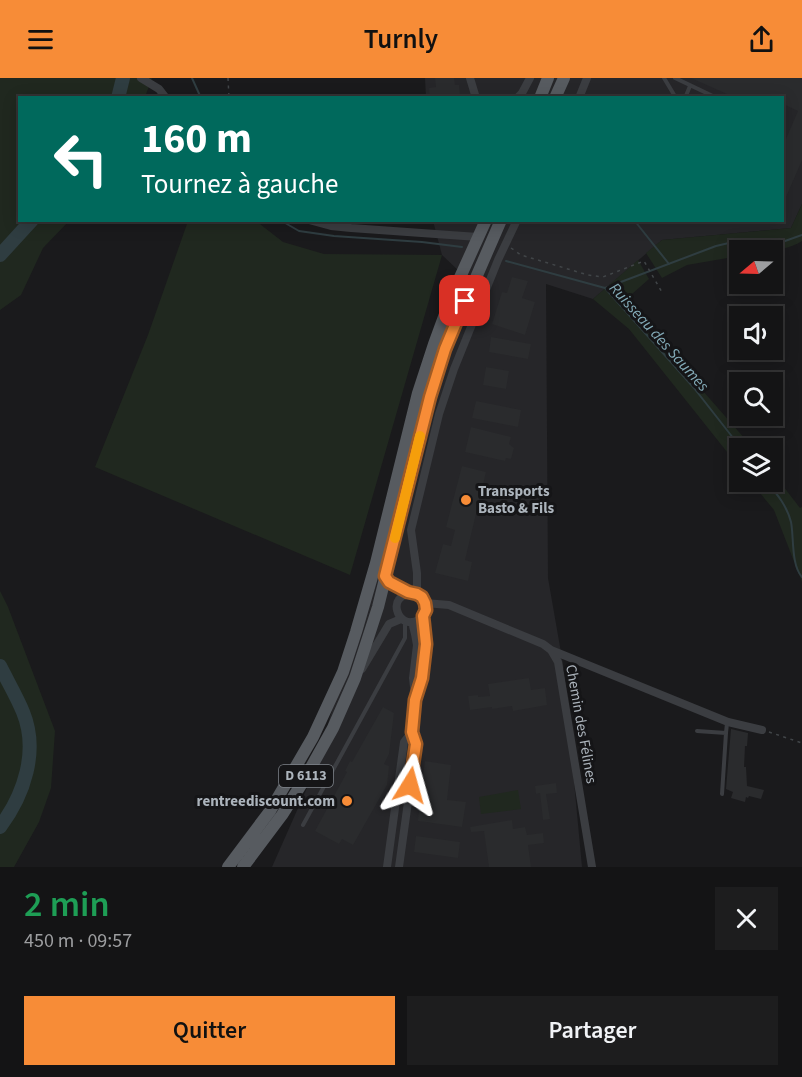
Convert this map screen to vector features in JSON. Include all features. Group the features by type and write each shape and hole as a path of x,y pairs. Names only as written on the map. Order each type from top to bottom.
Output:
{"main road":[{"path":"541,96 548,78"},
{"path":"556,96 564,78"},
{"name":"D 6113","path":"228,867 276,801 313,737 343,672 376,563 418,393 452,296 485,222"},
{"name":"D 6113","path":"243,867 282,815 304,780 333,728 356,678 378,607 430,397 445,349 500,222"}],"street":[{"path":"141,78 159,89 164,96"},
{"path":"470,78 475,96"},
{"path":"520,96 530,78"},
{"path":"580,96 587,78"},
{"path":"316,222 351,228 478,237"},
{"path":"417,594 417,573 411,530 436,425 454,369 516,222"},
{"path":"356,678 389,624 418,620 426,610 422,597 389,582 385,576"},
{"path":"399,867 416,744 412,732 417,645 406,621 398,615 396,605 400,597 408,592"},
{"name":"Chemin des Félines","path":"425,603 449,605 543,644 551,650 558,662 592,867"},
{"path":"415,700 422,678 426,644 423,616"},
{"path":"551,650 728,722 762,729"},
{"path":"387,867 404,742 412,732"}],"lane":[{"path":"664,78 675,96"},
{"path":"675,78 712,96"},
{"path":"686,96 690,86"},
{"path":"303,825 405,638 406,621"},
{"path":"722,794 728,722"},
{"path":"697,730 726,733"}],"path":[{"path":"228,78 229,96"},
{"path":"506,244 521,255 588,275 603,277 644,261 663,294"},
{"path":"762,729 802,743"}],"shaded area":[{"path":"0,78 152,78 145,96 18,96 18,222 68,222 43,248 21,295 0,310"},
{"path":"425,78 802,78 802,204 791,228 662,240 593,299 546,284 548,578 563,664 582,867 272,867 314,772 460,272 442,255 433,222 784,222 784,96 426,96"},
{"path":"802,204 802,241 795,245 783,248 783,240 729,240 729,258 687,265 662,278 646,253 662,240 791,228"},
{"path":"188,222 257,222 283,242 324,254 442,255 350,575 95,467 148,335"},
{"path":"638,260 649,279 624,301 729,421 729,426 734,426 744,438 729,438 729,454 629,329 593,299"},
{"path":"783,486 800,508 802,507 802,582 774,510 759,492 783,492"},
{"path":"0,591 55,731 51,788 39,822 14,867 0,867"},
{"path":"518,790 521,809 481,814 479,797"}],"building":[{"path":"435,78 454,78 455,85 459,85 460,95 430,96 429,88 436,87"},
{"path":"691,78 802,78 802,160 784,202 784,144 798,111 784,104 784,96 732,96"},
{"path":"512,277 528,281 522,298 535,302 525,335 492,324 502,292 507,293"},
{"path":"491,337 531,344 528,359 489,352"},
{"path":"486,367 509,371 506,389 483,385"},
{"path":"476,401 521,410 518,427 472,418"},
{"path":"471,427 511,437 509,444 514,448 511,459 506,458 505,461 465,452"},
{"path":"462,466 486,472 465,560 472,562 468,581 435,573 443,544 451,546 455,530 446,527"},
{"path":"529,678 531,690 545,688 547,705 513,711 512,706 470,710 468,696 490,696 488,684"},
{"name":"rentreediscount.com","path":"383,707 394,713 389,754 384,764 389,766 387,785 353,845 342,839 339,844 315,831 347,772 345,771 350,761 352,762"},
{"path":"731,729 748,733 744,767 746,767 747,786 764,790 761,799 749,796 746,797 745,802 731,798 733,792 726,789"},
{"path":"425,761 451,765 447,800 466,802 462,827 418,821 423,797 420,796"},
{"path":"556,783 557,793 546,794 550,819 543,820 540,793 536,794 535,786"},
{"path":"512,820 513,829 525,827 527,835 543,833 544,843 528,845 531,867 489,867 484,831 471,832 470,827"},
{"path":"416,836 460,842 458,858 414,852"}],"waterway":[{"path":"118,96 123,78"},
{"name":"Ruisseau des Saumes","path":"192,78 200,96"},
{"path":"0,255 30,222"},
{"name":"Ruisseau des Saumes","path":"283,222 299,231 334,236 462,247"},
{"path":"636,222 669,264"},
{"path":"605,288 716,246 746,239 785,241 802,235"},
{"name":"Ruisseau des Saumes","path":"506,261 605,288 694,388 733,438"},
{"name":"Ruisseau des Saumes","path":"775,492 791,522 794,558 802,577"},
{"path":"0,666 23,712 30,742 22,787 0,827"}],"slow traffic":[{"path":"395,538 420,436"}],"place":[{"name":"Transports Basto & Fils","path":"466,500"},
{"name":"rentreediscount.com","path":"347,801"}],"route":[{"path":"410,785 416,744 412,732 415,700 422,678 426,644 423,616 426,610 422,597 389,582 385,576 430,397 445,349 465,301"}]}
